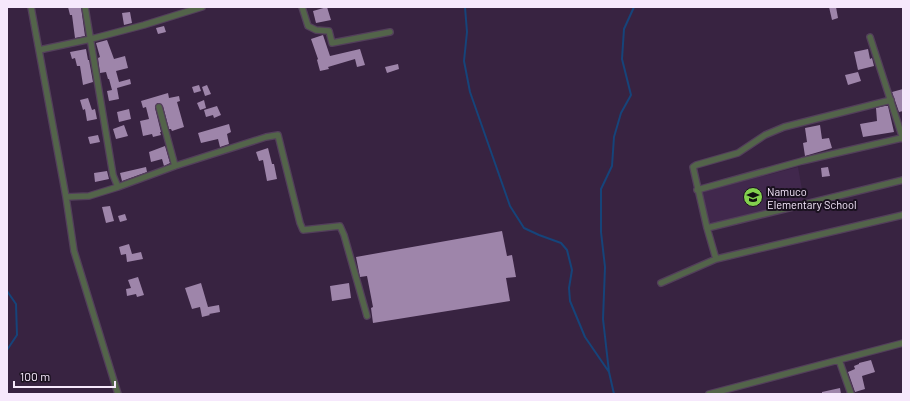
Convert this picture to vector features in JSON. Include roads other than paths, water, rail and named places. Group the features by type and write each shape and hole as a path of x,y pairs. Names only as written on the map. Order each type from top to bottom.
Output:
{"street":[{"path":"31,7 66,197 74,251 118,394"},
{"path":"85,7 113,175 118,187"},
{"path":"38,50 91,40 202,7"},
{"path":"302,7 308,26 316,30 329,30 332,43 390,32"},
{"path":"697,190 802,161 903,139 870,37"},
{"path":"716,259 697,190 693,167 738,153 765,135 778,129 891,100"},
{"path":"159,107 175,166"},
{"path":"66,197 89,196 175,166 266,137 278,135 300,224 303,230 340,226 344,235 367,316"},
{"path":"707,228 903,180"},
{"path":"661,283 716,259 903,215"},
{"path":"708,394 903,343"},
{"path":"839,360 851,394"}],"waterway":[{"path":"465,7 467,32 464,61 470,92 510,206 524,228 561,243 567,250 572,270 569,288 570,301 585,337 609,372"},
{"path":"614,394 609,372 603,319 605,267 601,232 601,189 612,166 614,137 621,113 631,95 622,59 624,29 634,7"},
{"path":"7,291 16,304 17,335 7,350"}],"place":[{"name":"Namuco Elementary School","path":"753,197"}]}
